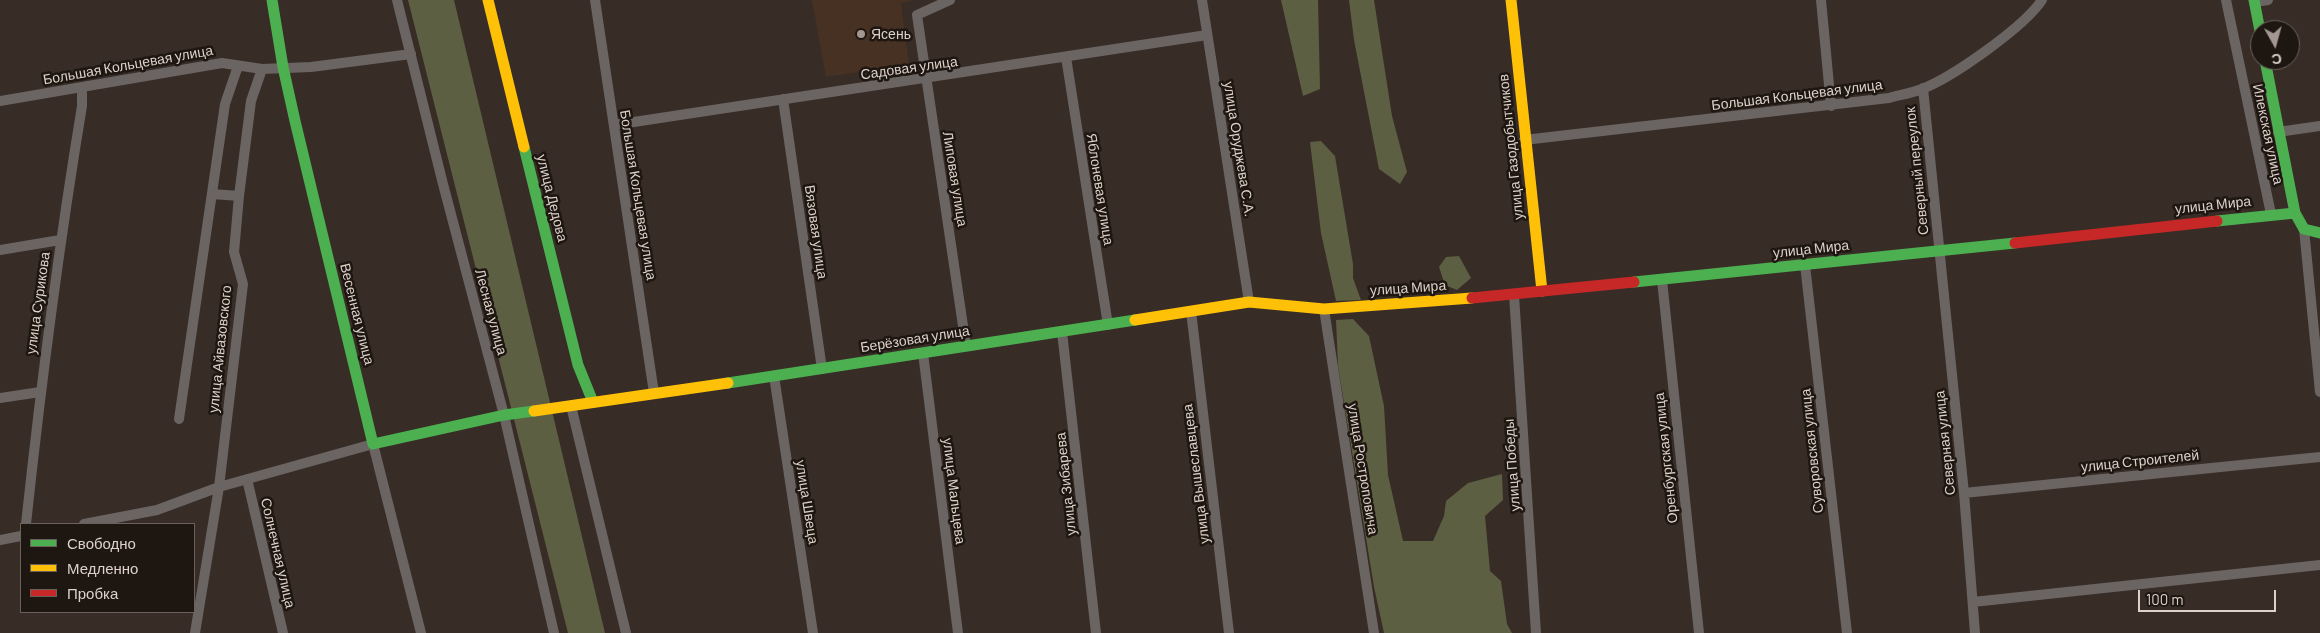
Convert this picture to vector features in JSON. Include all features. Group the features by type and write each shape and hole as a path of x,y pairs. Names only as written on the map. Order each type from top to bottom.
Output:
{"street":[{"name":"Весенная улица","path":"272,0 283,67 373,444 421,633"},
{"name":"Лесная улица","path":"398,0 504,415 554,633"},
{"name":"улица Дедова","path":"488,0 578,365 593,402"},
{"name":"Большая Кольцевая улица","path":"595,0 603,65 614,125 654,393"},
{"name":"Липовая улица","path":"950,0 917,15 966,346"},
{"name":"улица Оруджева С.А.","path":"1202,0 1249,302"},
{"name":"улица Газодобытчиков","path":"1511,0 1524,140 1542,291"},
{"path":"1821,0 1831,106"},
{"name":"Большая Кольцевая улица","path":"1524,140 1889,98 1923,88 1975,58 2013,30 2042,0"},
{"name":"Илекская улица","path":"2226,0 2271,214"},
{"path":"2258,20 2254,1 2268,0"},
{"name":"Садовая улица","path":"614,125 783,99 926,80 1208,35"},
{"name":"Большая Кольцевая улица","path":"0,101 222,63 262,69 311,67 411,54"},
{"name":"Яблоневая улица","path":"1066,58 1108,325"},
{"path":"179,419 225,104 238,66"},
{"name":"улица Айвазовского","path":"195,633 219,487 243,284 234,252 239,196 251,101 262,69"},
{"path":"2267,70 2295,213 2304,229 2320,392"},
{"name":"улица Сурикова","path":"26,523 40,392 60,240 82,106 82,87"},
{"name":"Северный переулок","path":"1923,88 1939,251"},
{"name":"Вязовая улица","path":"783,99 822,369"},
{"path":"2278,132 2320,126"},
{"path":"212,194 239,196"},
{"name":"улица Мира","path":"1327,309 1514,295 2271,214 2295,213"},
{"path":"2304,229 2320,233"},
{"path":"0,250 60,240"},
{"name":"Северная улица","path":"1939,251 1964,493 1975,633"},
{"name":"Суворовская улица","path":"1805,265 1847,633"},
{"name":"Оренбургская улица","path":"1662,280 1698,633"},
{"name":"улица Победы","path":"1514,295 1536,633"},
{"name":"Берёзовая улица","path":"373,444 504,415 822,369 1249,302 1327,309"},
{"name":"улица Ростроповича","path":"1327,309 1374,633"},
{"name":"улица Вышеславцева","path":"1191,312 1229,633"},
{"name":"улица Зибарева","path":"1062,332 1096,633"},
{"name":"улица Мальцева","path":"923,353 958,633"},
{"name":"улица Швеца","path":"774,376 813,633"},
{"path":"0,398 40,392"},
{"path":"571,406 626,633"},
{"path":"89,523 157,510 219,487 373,444"},
{"name":"улица Строителей","path":"1964,493 2320,456"},
{"name":"Солнечная улица","path":"246,480 283,633"},
{"path":"0,540 20,536"},
{"path":"1973,602 2320,565"}],"shaded area":[{"name":"Ясень","path":"812,0 915,0 901,3 909,65 826,77"}],"green space":[{"path":"408,0 454,0 605,633 568,633"},
{"path":"1281,0 1318,0 1320,89 1303,96"},
{"path":"1349,0 1374,0 1392,116 1407,172 1400,184 1379,169 1354,40"},
{"path":"1321,141 1335,156 1353,264 1353,278 1361,300 1336,301 1321,233 1310,142"},
{"path":"1459,256 1471,278 1457,290 1445,285 1439,267 1446,257"},
{"path":"1353,319 1369,336 1384,406 1388,475 1403,541 1433,541 1444,516 1446,501 1468,483 1502,474 1503,500 1485,516 1490,571 1501,581 1507,624 1512,633 1384,633 1374,587 1338,366 1336,320"}],"traffic: fast":[{"path":"272,0 283,67 295,121 373,444 504,415 534,411"},
{"path":"2254,0 2258,20"},
{"path":"2267,70 2295,213 2304,229 2320,233"},
{"path":"524,147 578,365 593,402"},
{"path":"2217,221 2295,213"},
{"path":"1634,282 2015,243"},
{"path":"728,383 1135,320"}],"traffic: slow":[{"path":"488,0 524,147"},
{"path":"1511,0 1542,291"},
{"path":"1135,320 1249,302 1324,309 1472,298"},
{"path":"534,411 728,383"}],"traffic: jam":[{"path":"2015,243 2217,221"},
{"path":"1472,298 1634,282"}],"place":[{"name":"Ясень","path":"861,34"}]}
